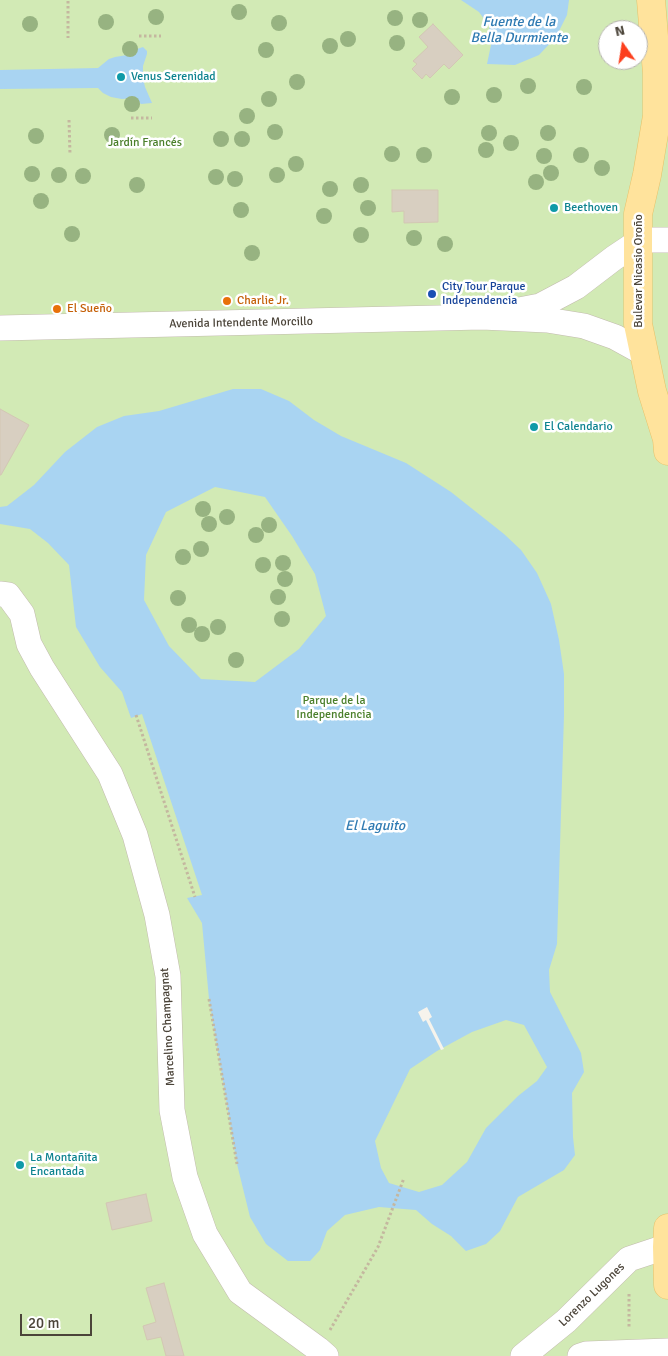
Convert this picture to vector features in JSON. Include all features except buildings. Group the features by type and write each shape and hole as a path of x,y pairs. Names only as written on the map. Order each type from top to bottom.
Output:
{"main road":[{"name":"Bulevar Nicasio Oroño","path":"651,0 657,73 658,116 648,174 638,214 638,324 656,358 652,391 668,451"},
{"path":"668,1240 668,1285"}],"street":[{"path":"638,242 668,240"},
{"name":"Avenida Intendente Morcillo","path":"482,318 540,306 576,287 638,242"},
{"name":"Avenida Intendente Morcillo","path":"0,328 482,318 547,320 584,326 614,337 656,358"},
{"name":"Marcelino Champagnat","path":"0,594 8,596 22,614 29,644 42,668 110,774 135,835 157,915 168,976 172,1110 185,1177 205,1234 240,1292 322,1352"},
{"name":"Lorenzo Lugones","path":"523,1356 566,1321 629,1259 668,1240"},
{"path":"580,1356 586,1354 668,1351"}],"path":[{"path":"68,1 68,38"},
{"path":"139,36 161,36"},
{"path":"131,118 152,118"},
{"path":"69,120 70,154"},
{"path":"136,715 195,897"},
{"path":"208,999 237,1164"},
{"path":"322,1352 378,1247 404,1178"},
{"path":"629,1285 629,1330"}],"green space":[{"name":"Parque de la Independencia","path":"0,0 668,0 668,1356 0,1356"}],"water":[{"name":"Fuente de la Bella Durmiente","path":"461,0 569,0 567,15 556,37 539,55 515,65 487,64 491,45 489,26 479,12"},
{"path":"143,47 147,54 143,66 143,78 152,103 141,104 135,98 122,99 111,97 98,88 0,89 0,70 98,68 109,59 133,54 137,49"},
{"name":"El Laguito","path":"233,389 261,389 289,401 314,420 341,436 406,463 451,492 521,550 537,573 551,604 564,674 564,715 557,944 549,970 550,992 581,1053 584,1072 572,1093 575,1155 564,1170 518,1197 500,1231 486,1244 466,1251 451,1236 432,1224 416,1210 379,1207 345,1215 327,1231 320,1250 310,1261 288,1261 266,1244 250,1217 237,1164 209,999 202,923 187,898 202,895 142,714 131,718 122,692 100,667 76,627 69,565 48,543 30,529 0,524 0,507 7,506 34,485 65,452 97,427 124,416 159,411","holes":["215,487 265,497 315,574 326,616 299,649 255,682 201,679 169,646 144,600 146,555 166,512","506,1020 524,1025 547,1067 537,1081 518,1096 486,1128 467,1162 442,1185 419,1192 389,1183 381,1168 375,1141 410,1069 437,1051 472,1032"]}],"pier":[{"path":"427,1007 432,1017 429,1019 444,1049 441,1050 426,1020 423,1022 418,1012"}],"place":[{"name":"Venus Serenidad","path":"121,77"},
{"name":"Beethoven","path":"554,208"},
{"name":"City Tour Parque Independencia","path":"432,294"},
{"name":"Charlie Jr.","path":"227,301"},
{"name":"El Sueño","path":"57,309"},
{"name":"El Calendario","path":"534,427"},
{"name":"La Montañita Encantada","path":"20,1165"}],"park label":[{"name":"Jardín Francés","path":"145,143"}]}
